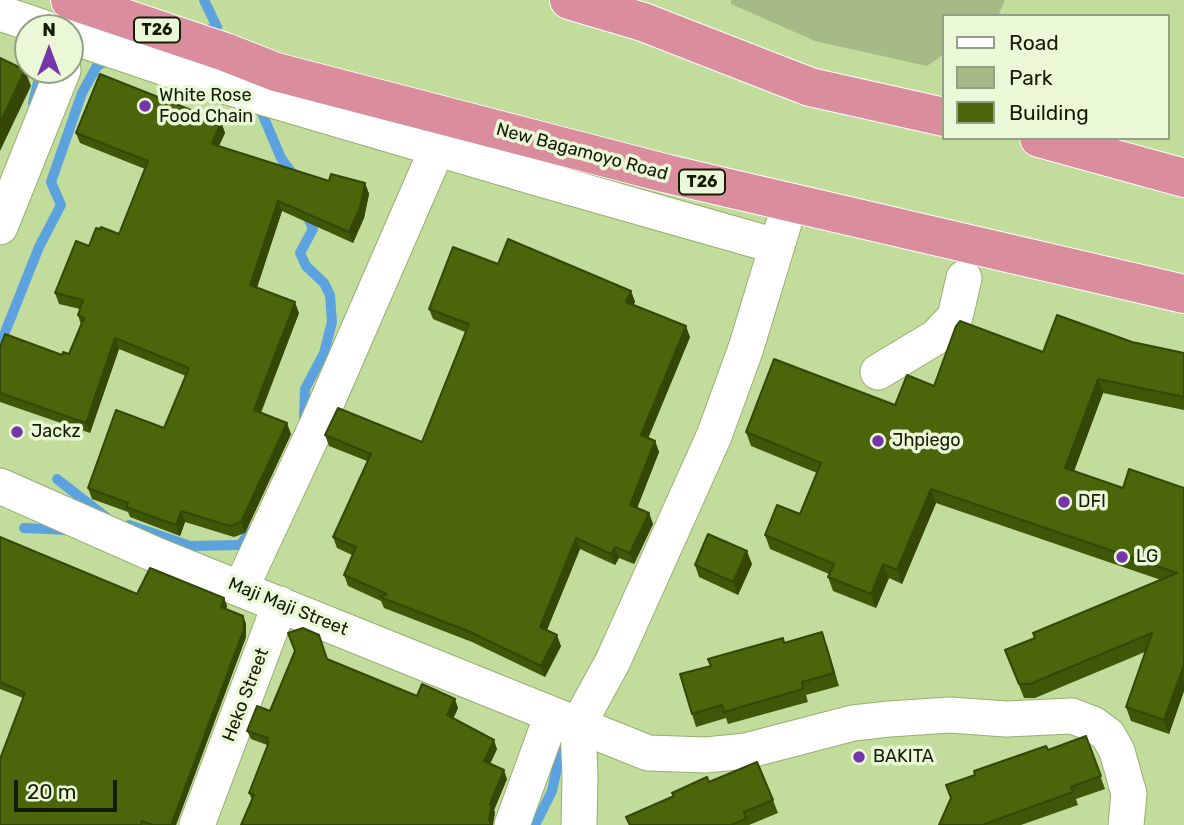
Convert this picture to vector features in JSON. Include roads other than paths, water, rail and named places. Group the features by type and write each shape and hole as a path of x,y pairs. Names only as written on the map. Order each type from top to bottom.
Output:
{"highway":[{"path":"569,0 643,22 810,87 942,117"},
{"name":"New Bagamoyo Road","path":"84,29 225,52 276,72 790,203 1184,294"},
{"path":"1047,140 1184,178"}],"street":[{"path":"84,33 180,73 776,246"},
{"path":"0,227 57,84"},
{"path":"241,588 317,425 437,149"},
{"path":"512,825 565,720 613,661 714,436 746,348 790,203"},
{"path":"878,372 936,337 956,317 964,278"},
{"name":"Maji Maji Street","path":"2,495 648,752 706,755 746,751 853,723 950,715 1006,719 1072,716 1093,724 1108,735 1117,751 1129,794 1126,825"},
{"name":"Heko Street","path":"197,825 280,604"},
{"path":"565,720 579,825"}],"waterway":[{"path":"202,32 217,27 204,0"},
{"path":"0,345 39,247 61,205 51,182 82,93 97,66 108,60 112,61"},
{"path":"33,103 38,84"},
{"path":"258,104 281,158 296,179"},
{"path":"304,419 305,389 324,353 332,322 330,295 324,283 306,266 300,253 313,229 305,211"},
{"path":"57,479 107,518"},
{"path":"129,525 190,546 240,545 253,529"},
{"path":"24,528 68,530"},
{"path":"535,825 552,791 561,749"}],"place":[{"name":"White Rose Food Chain","path":"145,106"},
{"name":"Jackz","path":"17,432"},
{"name":"Jhpiego","path":"878,441"},
{"name":"DFI","path":"1064,502"},
{"name":"LG","path":"1122,557"},
{"name":"BAKITA","path":"859,757"}]}
